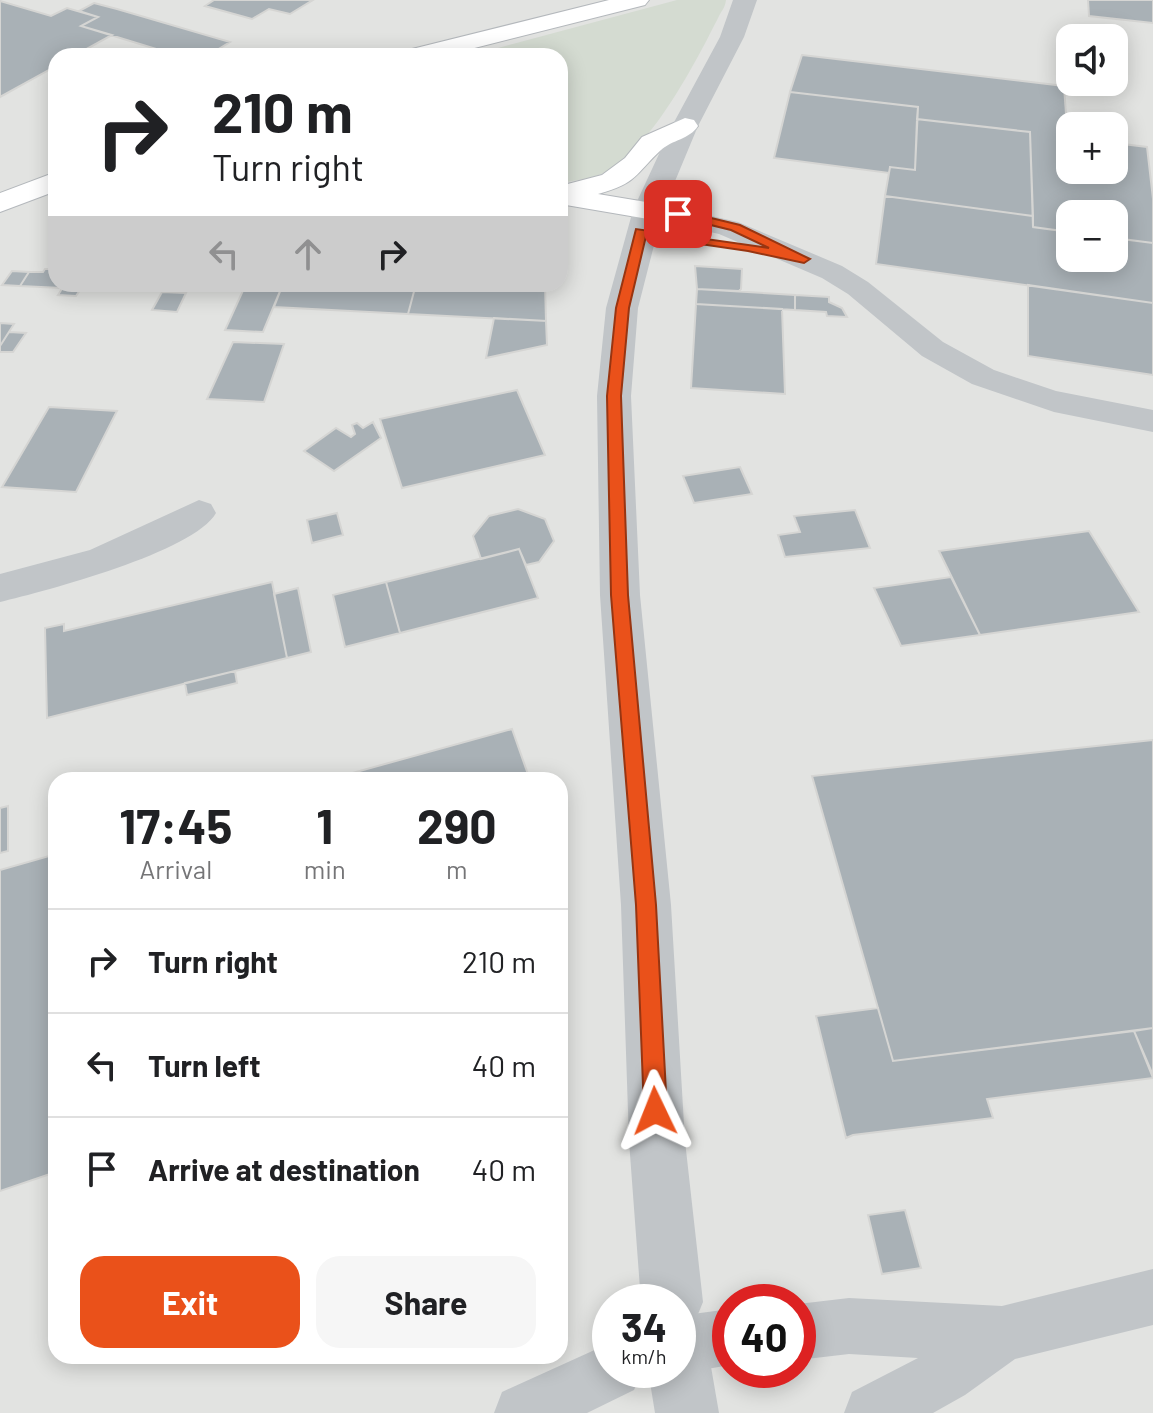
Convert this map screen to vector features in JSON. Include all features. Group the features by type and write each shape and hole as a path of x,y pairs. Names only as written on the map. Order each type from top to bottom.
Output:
{"main road":[{"path":"445,48 637,0"},
{"path":"568,194 612,181 635,164 652,143 685,126"},
{"path":"0,203 48,184"},
{"path":"568,198 644,221"},
{"path":"0,220 48,212"},
{"path":"568,217 644,221"}],"street":[{"path":"670,1284 657,1141 646,905 620,595 615,479 616,364 622,308 644,221 685,126 732,37 745,0"},
{"path":"644,221 804,259 855,286 920,340 959,365 1013,389 1068,406 1153,421"},
{"path":"0,588 90,566 154,538 199,513"},
{"path":"816,1330 849,1326 1002,1334 1153,1297"},
{"path":"873,1413 945,1375 1002,1334"},
{"path":"523,1413 592,1380"},
{"path":"683,1388 687,1413"}],"shaded area":[{"path":"0,0 1153,0 1153,1413 0,1413"},
{"path":"677,0 726,0 698,56 657,123 625,159 602,174 584,179 568,182 568,48 498,48"}],"building":[{"path":"214,0 313,0 290,14 269,9 252,19 205,6"},
{"path":"1088,0 1153,0 1153,23 1089,16"},
{"path":"0,1 51,16 67,8 98,17 81,26 112,35 88,48 48,48 48,70 0,97"},
{"path":"94,3 230,42 220,48 153,48 81,26 98,17 79,11"},
{"path":"802,55 1056,85 1056,96 1065,96 1066,112 1056,112 1056,184 1128,184 1128,145 1147,147 1153,199 1153,243 1128,240 1128,200 1056,200 1056,230 1033,227 1030,132 917,119 918,107 790,92"},
{"path":"790,92 918,107 915,170 890,167 889,173 774,158"},
{"path":"917,119 1030,132 1033,216 885,196 890,167 915,170"},
{"path":"885,196 1033,216 1033,227 1056,230 1056,272 1128,272 1128,240 1153,243 1153,303 876,264"},
{"path":"695,266 742,269 741,289 697,289"},
{"path":"48,269 48,287 20,286 29,272"},
{"path":"12,271 29,272 20,286 2,285"},
{"path":"1028,285 1153,303 1153,375 1028,356"},
{"path":"697,289 795,295 795,310 696,304"},
{"path":"60,292 79,292 76,296 58,295"},
{"path":"162,292 186,293 177,312 152,310"},
{"path":"242,292 280,292 263,332 225,330"},
{"path":"280,292 414,292 408,314 274,307"},
{"path":"414,292 545,292 546,321 408,314"},
{"path":"795,295 829,297 829,302 842,308 847,317 795,310"},
{"path":"696,304 782,309 785,394 691,388"},
{"path":"494,318 546,321 547,345 486,358"},
{"path":"0,323 14,324 0,346"},
{"path":"9,332 26,333 13,352 0,352 0,346"},
{"path":"233,342 284,344 264,402 207,399"},
{"path":"517,390 545,455 402,488 380,419"},
{"path":"49,407 117,411 76,492 2,487"},
{"path":"373,422 381,438 334,471 304,451 336,428 351,437 355,434 352,425 357,423 363,428"},
{"path":"740,467 752,494 694,503 683,476"},
{"path":"518,509 545,519 554,541 539,562 526,565 519,549 481,559 473,536 489,516"},
{"path":"855,510 870,548 785,557 778,535 800,532 794,516"},
{"path":"337,513 343,535 312,543 307,520"},
{"path":"1089,531 1139,612 980,635 939,551"},
{"path":"519,549 538,598 400,633 386,582"},
{"path":"951,577 980,635 901,646 874,588"},
{"path":"272,582 287,658 47,718 45,628 64,624 64,631"},
{"path":"386,582 400,633 345,647 333,595"},
{"path":"298,588 311,652 287,658 274,594"},
{"path":"235,671 237,683 187,695 185,683"},
{"path":"512,729 527,772 356,772"},
{"path":"1153,740 1153,1028 893,1061 812,776"},
{"path":"8,806 8,851 0,853 0,808"},
{"path":"48,856 48,1175 0,1191 0,870"},
{"path":"878,1008 893,1061 1134,1031 1153,1078 987,1099 993,1118 846,1138 816,1016"},
{"path":"1153,1028 1153,1075 1134,1031"},
{"path":"905,1210 921,1268 882,1274 868,1215"}],"route":[{"path":"655,1111 646,905 620,595 614,396 622,308 641,232 748,247 804,259 763,238 709,219 678,214"}]}
